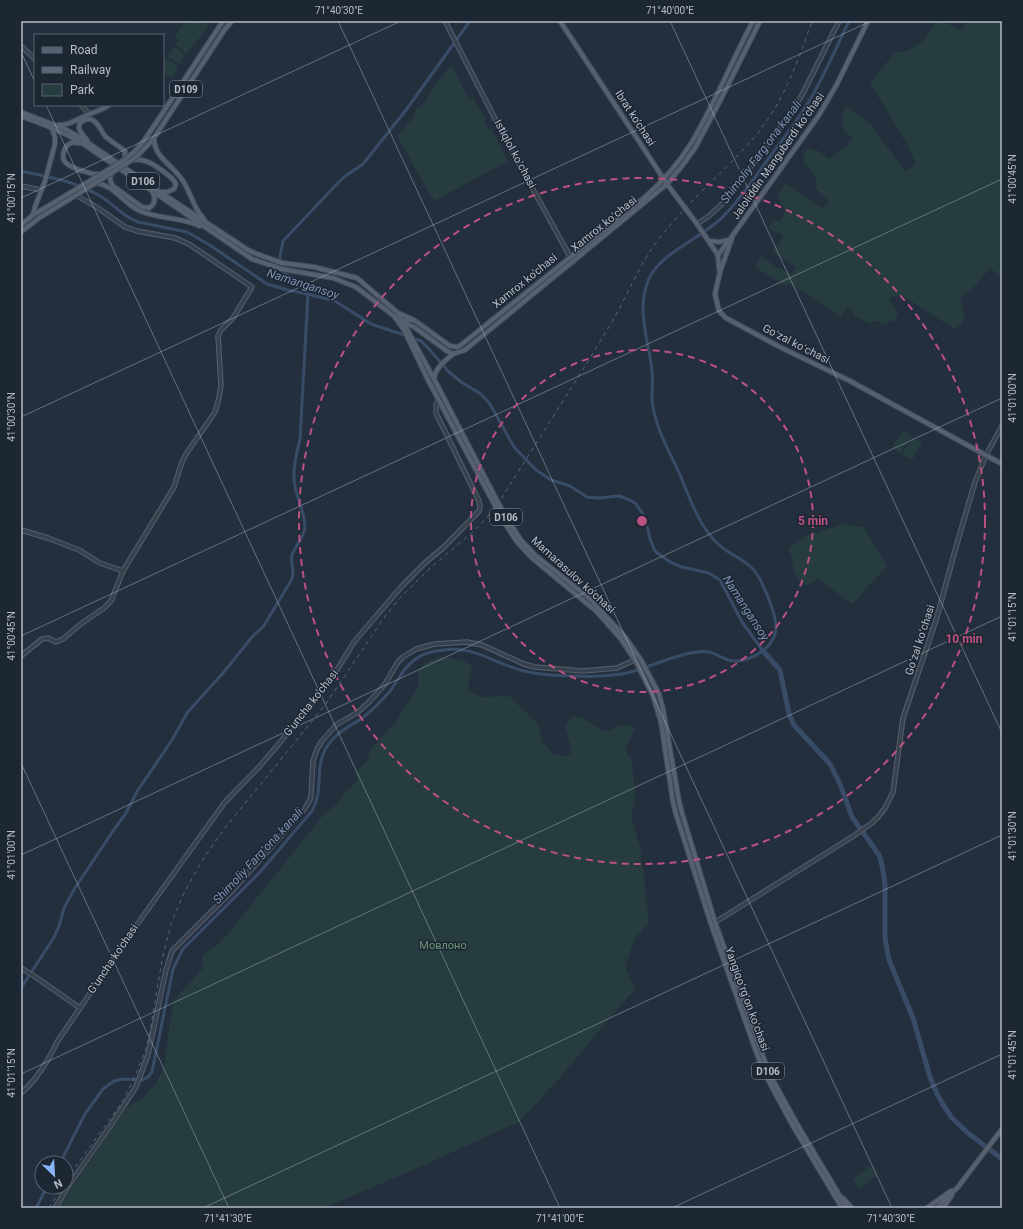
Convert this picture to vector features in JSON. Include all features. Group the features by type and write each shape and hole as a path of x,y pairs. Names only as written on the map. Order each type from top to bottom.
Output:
{"main road":[{"name":"D109","path":"21,224 33,215 147,146 154,138 227,23 232,21"},
{"name":"Ibrat ko'chasi","path":"560,21 667,184 698,223 718,255"},
{"name":"Xamrox ko'chasi","path":"414,320 450,346 457,347 461,345 644,198 664,178 692,142 753,21"},
{"name":"Xamrox koʻchasi","path":"434,379 435,372 438,367 453,354 465,350 667,184 695,148 760,21"},
{"name":"Jaloliddin Manguberdi koʻchasi","path":"718,255 819,115 837,84 868,21"},
{"name":"D109","path":"21,232 53,209 132,160 222,22"},
{"path":"164,104 168,106"},
{"path":"33,215 45,181 56,140 51,126 68,124 107,106"},
{"name":"D106","path":"21,112 82,143 153,193 248,250 282,263 312,267 356,278 398,313 413,344"},
{"name":"D106","path":"21,116 45,123"},
{"path":"90,143 80,131 79,127 86,119 92,119 105,136 125,151 124,160"},
{"name":"D106","path":"51,126 65,129 90,143 252,259 282,269 333,278 356,287 402,323"},
{"path":"154,138 157,153 179,174 195,206 210,228"},
{"path":"82,143 72,143 64,149 64,161 67,164 87,172 100,174"},
{"path":"132,160 146,161 175,180 176,184 174,189 167,192 160,192"},
{"path":"113,172 110,177 112,184 142,207 148,208 153,204 155,201 153,193"},
{"path":"96,183 106,186 140,211 190,221 210,228"},
{"path":"50,205 53,209"},
{"path":"720,272 733,235"},
{"path":"708,240 719,242 729,240"},
{"path":"718,255 720,272"},
{"name":"Goʻzal koʻchasi","path":"720,272 715,294 719,311 726,318 856,385 1002,464"},
{"path":"398,313 414,320"},
{"path":"402,323 414,320"},
{"path":"402,323 414,327 453,354"},
{"name":"Mamarasulov ko'chasi","path":"413,344 434,379 442,399 501,517 517,542 532,558 596,611 621,639 636,661 653,696 661,722 676,814 713,923"},
{"name":"Mamarasulov ko'chasi","path":"413,344 428,380 442,399 505,516 521,540 535,556 590,599 600,609 625,637 641,658 650,675 659,694 663,708 679,801 713,923"},
{"name":"Yangiqoʻrgʻon koʻchasi","path":"713,923 769,1073 800,1130 847,1208"},
{"name":"Yangiqoʻrgʻon koʻchasi","path":"713,923 766,1075 785,1112 841,1207"},
{"path":"943,1208 1002,1129"},
{"path":"927,1208 958,1187"},
{"path":"937,1208 958,1187"},
{"path":"838,1192 852,1208"}],"street":[{"name":"Istiqlol koʻchasi","path":"445,21 511,148 573,262"},
{"path":"698,223 709,216 723,203 791,114 802,95 838,21"},
{"path":"21,46 34,58"},
{"path":"83,106 89,114"},
{"path":"21,186 41,190"},
{"path":"21,656 44,638 48,638 56,642 63,639 82,623 109,604 123,571 174,487 186,454 215,412 219,398 220,386 218,336 221,330 233,318 252,287 189,244 175,238 137,231 125,227 77,194"},
{"name":"G'uncha ko'chasi","path":"21,1093 28,1087 51,1056 57,1042 133,930 225,802 260,766 293,728 332,678 354,642 401,587 427,561 443,548 479,511 479,501 436,413 436,404 442,399"},
{"name":"Goʻzal koʻchasi","path":"713,923 852,837 868,826 885,808 893,792 903,718 938,617 971,494 986,455 1002,426"},
{"path":"21,530 48,538 79,550 100,563 123,571"},
{"path":"56,1208 75,1176 136,1087 148,1055 166,970 172,951 234,889 285,832 310,800 312,791 313,761 317,749 322,741 336,725 358,712 370,701 385,684 398,662 403,657 416,649 435,644 467,642 482,645 524,664 535,667 583,671 617,668 641,658"},
{"path":"21,968 80,1008"}],"green space":[{"path":"187,21 204,21 209,26 186,54 175,44 179,40 174,36"},
{"path":"937,21 942,21 961,30 968,21 1002,21 1002,273 1000,276 990,268 974,287 960,298 965,318 959,326 958,325 956,330 903,296 896,295 889,299 898,314 894,322 890,320 887,324 883,324 874,321 870,324 854,316 851,312 852,310 847,308 841,317 806,294 788,284 786,286 755,267 761,256 774,266 786,272 793,274 796,267 772,252 784,236 768,228 774,220 780,222 786,210 780,204 781,202 779,201 778,194 786,183 822,208 828,203 828,200 815,188 817,184 815,177 803,161 805,157 803,155 808,148 815,151 817,150 829,159 845,147 853,138 843,131 842,115 846,106 872,125 906,171 916,163 906,141 870,83 895,52 907,51 923,41"},
{"path":"175,46 185,55 179,64 167,56"},
{"path":"167,58 178,67 172,78 164,73 164,61"},
{"path":"451,65 469,99 473,97 485,119 484,122 488,129 491,129 508,161 434,201 397,136 416,115 414,113 419,107 420,108"},
{"path":"903,430 912,436 900,453 892,447"},
{"path":"913,437 922,443 912,460 902,454"},
{"path":"844,524 864,527 887,566 852,604 818,579 807,585 802,585 795,573 788,548 808,535"},
{"name":"Мовлоно","path":"439,657 461,660 472,666 468,689 481,697 509,696 538,724 543,743 553,754 567,756 572,752 565,726 573,716 581,717 605,732 619,726 632,725 635,729 625,750 632,760 635,797 631,817 642,854 641,861 649,923 636,937 625,966 635,990 557,1081 519,1122 324,1208 58,1208 67,1195 74,1195 74,1185 127,1107 142,1099 157,1082 164,1067 173,1001 203,968 202,956 216,946 230,931 324,814 336,805 347,790 350,789 358,779 354,774 369,758 369,752 372,747 396,722 418,687 418,671 425,663"},
{"path":"870,1166 877,1175 860,1189 853,1179"}],"waterway":[{"path":"305,294 300,282 285,274 280,265 283,241 344,177 363,164 406,110 470,21"},
{"name":"Shimoliy Fargʻona kanali","path":"64,1155 85,1114 103,1089 114,1081 123,1079 143,1080 152,1072 173,969 183,949 260,872 312,811 318,796 320,764 322,756 329,743 346,728 369,713 386,696 402,673 416,659 424,654 434,651 449,649 461,650 482,655 524,671 557,675 599,676 632,672 678,656 697,652 711,652 733,661 745,660 761,652 771,643 776,632 774,613 759,578 751,567 721,547 702,524 655,418 652,397 652,371 644,326 643,304 648,281 653,272 667,257 715,224 724,215 742,194 792,127 819,83 849,21"},
{"name":"Namangansoy","path":"21,171 62,180 91,191 110,203 127,217 138,222 187,232 208,244 267,284 335,301 371,324 407,336"},
{"path":"21,988 53,939 59,926 64,908 75,888 126,813 138,790 172,740 187,713 223,673 252,637 263,627 292,579 292,555 305,531 303,513 296,491 294,471 300,439 308,294"},
{"name":"Namangansoy","path":"412,338 421,341 449,372 461,382 481,394 490,404 514,447 536,470 551,480 570,486 587,497 598,498 619,496 636,504 645,517 650,539 655,551 670,562 682,567 709,573 720,580 742,622 763,651"},
{"path":"763,651 780,670 789,714 794,725 830,764 840,784 852,817 879,855 885,884 885,938 889,960 913,1018 930,1077 937,1094 952,1118 968,1133 1002,1159"},
{"name":"Shimoliy Fargʻona kanali","path":"36,1208 43,1195"}],"railway":[{"path":"74,1169 118,1108 138,1069 145,1052 150,1032 162,960 171,924 184,893 203,859 225,828 325,705 386,615 399,599 429,569 474,531 488,516 503,496 612,322 638,272 656,243 667,228 745,148 767,121 783,94 812,21"},
{"path":"49,1208 57,1195"}]}
